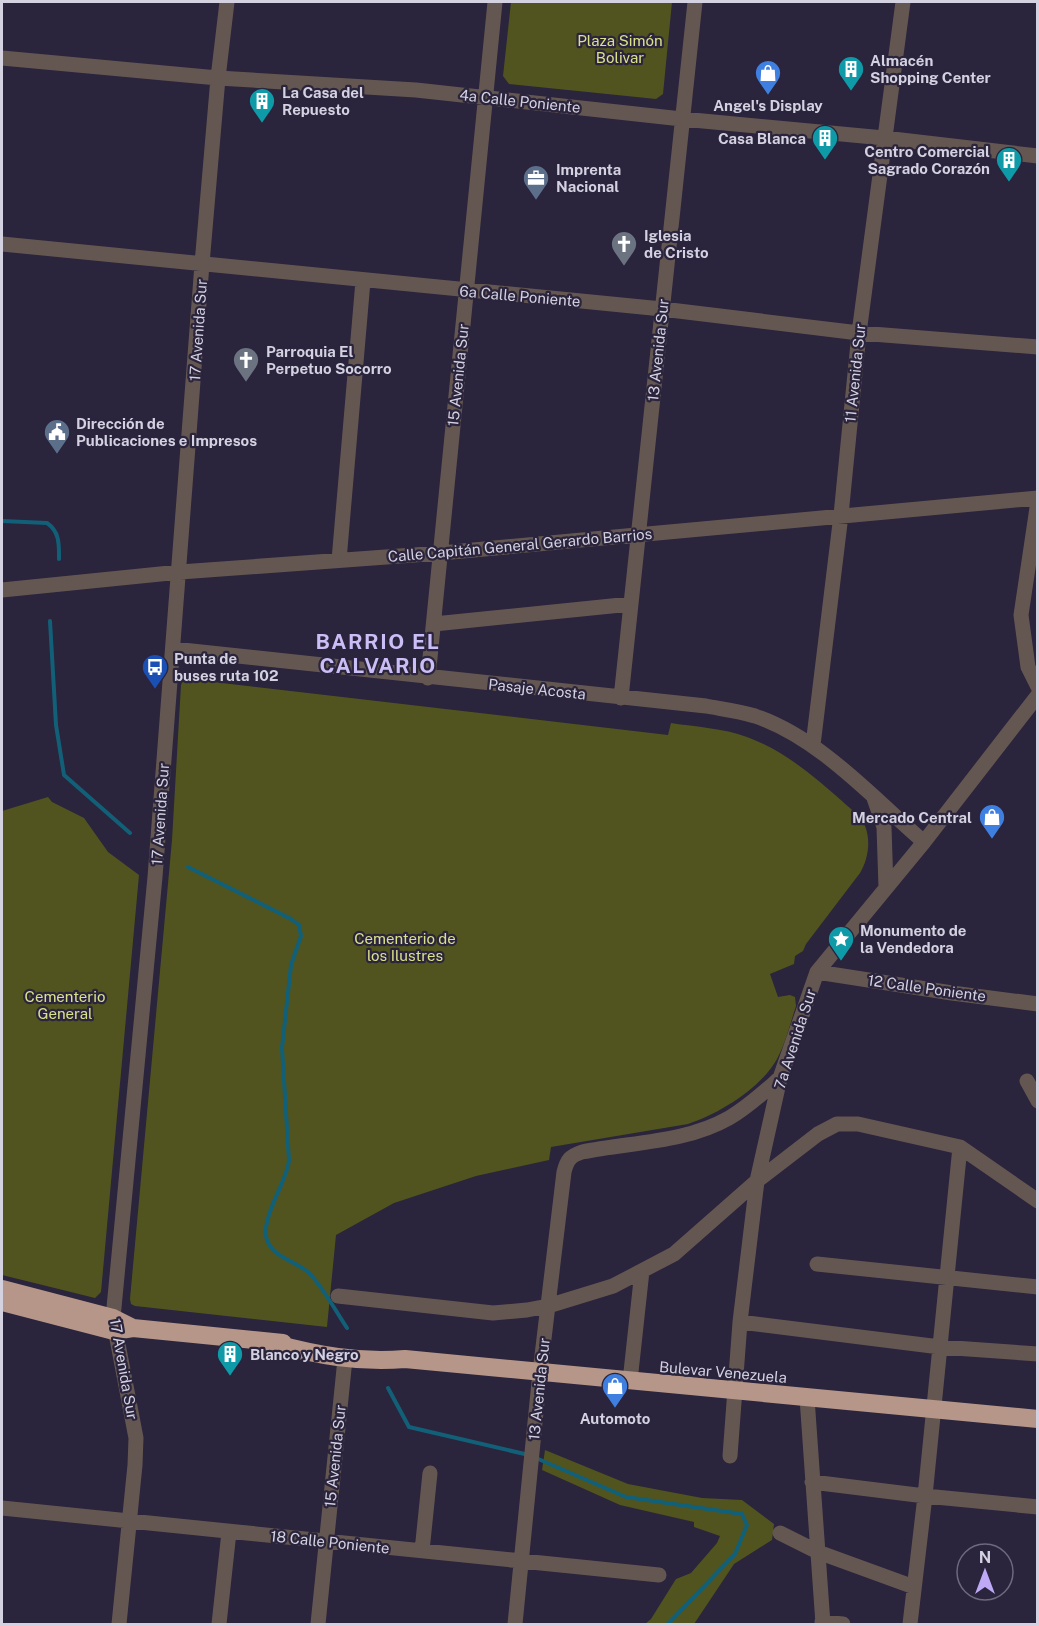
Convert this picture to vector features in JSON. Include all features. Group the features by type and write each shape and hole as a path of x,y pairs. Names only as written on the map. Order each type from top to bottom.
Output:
{"highway":[{"name":"Bulevar Venezuela","path":"2,1289 120,1326"},
{"name":"Bulevar Venezuela","path":"2,1302 120,1326 272,1343 316,1344 380,1351 405,1359"},
{"name":"Bulevar Venezuela","path":"272,1343 314,1355 345,1359 378,1362 405,1359 1038,1419"}],"street":[{"name":"17 Avenida Sur","path":"119,1624 136,1438 120,1326 202,264 226,2"},
{"name":"15 Avenida Sur","path":"428,678 495,2"},
{"name":"13 Avenida Sur","path":"621,698 695,2"},
{"name":"11 Avenida Sur","path":"813,745 841,515 859,333 903,2"},
{"name":"4a Calle Poniente","path":"2,58 218,78 404,89 1038,156"},
{"name":"6a Calle Poniente","path":"2,244 662,309 859,333 1038,347"},
{"path":"339,560 363,281"},
{"path":"1038,499 1021,615 1028,667 1038,687"},
{"name":"Calle Capitán General Gerardo Barrios","path":"2,590 180,572 441,553 841,515 1038,499"},
{"path":"434,624 631,604"},
{"name":"Pasaje Acosta","path":"173,649 706,706 741,712 770,722 813,745 924,842"},
{"name":"7a Avenida Sur","path":"730,1456 740,1322 757,1182 780,1078 817,972 924,842 1038,695"},
{"name":"Pasaje Acosta","path":"874,798 884,827 886,888"},
{"name":"12 Calle Poniente","path":"817,972 1038,1004"},
{"name":"13 Avenida Sur","path":"515,1624 540,1372 567,1161 582,1152 674,1138 707,1128 730,1118 780,1078"},
{"path":"1027,1081 1038,1101"},
{"path":"338,1296 493,1312 548,1306 613,1286 674,1254 757,1182 818,1134 837,1125 858,1124 960,1147 1038,1201"},
{"path":"910,1624 960,1147"},
{"path":"817,1264 1038,1287"},
{"path":"630,1381 642,1271"},
{"path":"740,1322 940,1347 1038,1354"},
{"name":"15 Avenida Sur","path":"318,1624 345,1359"},
{"path":"807,1398 823,1623 843,1624"},
{"path":"422,1551 430,1473"},
{"path":"812,1482 1038,1507"},
{"name":"18 Calle Poniente","path":"2,1508 659,1575"},
{"path":"219,1624 229,1532"},
{"path":"780,1533 818,1552 914,1587"}],"green space":[{"name":"Plaza Simón Bolivar","path":"511,2 672,2 663,94 656,99 509,84 503,76"},
{"name":"Cementerio de los Ilustres","path":"183,680 668,735 671,723 738,734 760,742 798,764 858,815 867,833 866,861 860,873 803,951 795,956 794,964 770,974 778,997 790,995 795,997 796,1006 788,1033 770,1070 750,1090 726,1107 688,1124 551,1147 549,1160 476,1176 394,1203 336,1235 327,1327 135,1306 131,1304 130,1299 172,840 181,685"},
{"name":"Cementerio General","path":"48,797 52,802 84,818 108,852 139,875 101,1292 95,1298 2,1275 2,811"},
{"path":"545,1450 628,1484 702,1498 742,1500 774,1524 772,1540 734,1564 694,1624 645,1624 651,1619 676,1579 691,1573 717,1543 720,1536 694,1527 694,1522 620,1505 542,1470"}],"waterway":[{"path":"2,521 47,523 57,535 59,559"},
{"path":"50,621 56,725 64,775 130,833"},
{"path":"188,867 299,925 301,936 291,965 282,1048 289,1161 268,1219 266,1237 274,1251 310,1274 347,1328"},
{"path":"388,1388 409,1427 529,1455"},
{"path":"536,1458 626,1497 742,1514 747,1525 735,1554 668,1624"}],"place":[{"name":"Almacén Shopping Center","path":"851,92"},
{"name":"Angel's Display","path":"768,96"},
{"name":"La Casa del Repuesto","path":"262,124"},
{"name":"Casa Blanca","path":"825,161"},
{"name":"Centro Comercial Sagrado Corazón","path":"1009,183"},
{"name":"Imprenta Nacional","path":"536,201"},
{"name":"Iglesia de Cristo","path":"624,267"},
{"name":"Parroquia El Perpetuo Socorro","path":"246,383"},
{"name":"Dirección de Publicaciones e Impresos","path":"57,455"},
{"name":"Punta de buses ruta 102","path":"155,690"},
{"name":"Mercado Central","path":"992,840"},
{"name":"Monumento de la Vendedora","path":"841,962"},
{"name":"Blanco y Negro","path":"230,1377"},
{"name":"Automoto","path":"615,1409"}],"district":[{"name":"BARRIO EL CALVARIO","path":"378,653"}]}
